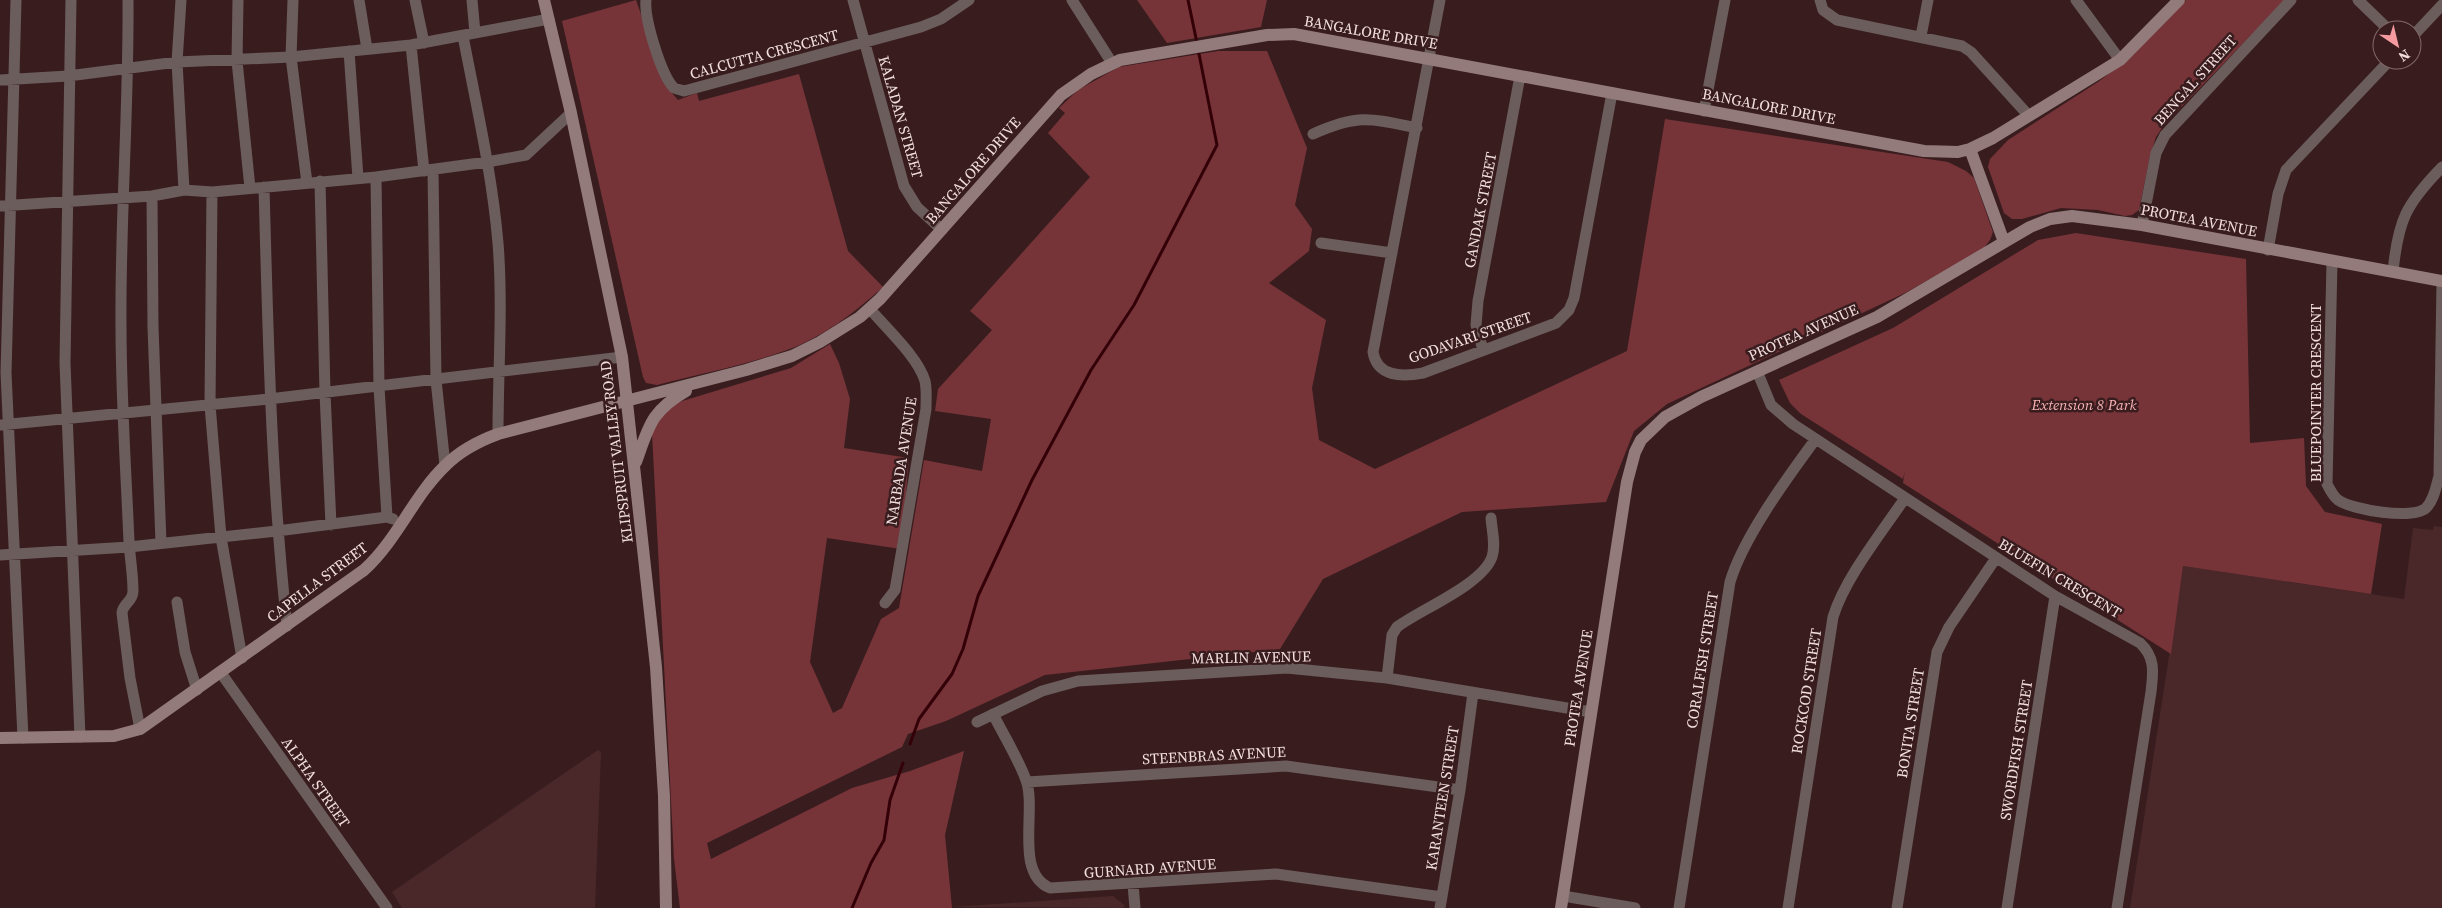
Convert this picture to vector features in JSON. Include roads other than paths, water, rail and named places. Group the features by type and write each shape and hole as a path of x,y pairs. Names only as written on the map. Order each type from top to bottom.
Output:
{"street":[{"path":"16,0 6,206 3,373 4,425 23,738"},
{"path":"71,0 68,76 65,340 80,737"},
{"path":"128,0 128,68 122,199 120,327 129,547 133,595 122,613 130,678 140,729"},
{"path":"181,0 177,62 184,190"},
{"path":"238,0 237,61 250,188"},
{"path":"293,0 291,57 307,183"},
{"path":"359,0 367,49"},
{"path":"415,0 424,43"},
{"path":"472,0 469,34 498,242 500,285 498,434"},
{"name":"KLIPSPRUIT VALLEY ROAD","path":"544,0 571,113 622,357 660,712 666,908"},
{"name":"CALCUTTA CRESCENT","path":"646,0 648,22 665,75 670,84 678,90 694,89 865,42"},
{"name":"KALADAN STREET","path":"853,0 904,186 917,207 942,230"},
{"path":"865,42 932,23 969,0"},
{"path":"1072,0 1112,63"},
{"name":"GODAVARI STREET","path":"1440,0 1374,352 1378,367 1393,374 1412,375 1556,323 1569,310 1574,298 1612,93"},
{"path":"1704,111 1725,0"},
{"path":"1820,0 1823,10 1837,20 1947,41 1967,48 2029,116"},
{"path":"1921,36 1928,0"},
{"path":"2076,0 2120,60"},
{"name":"BANGALORE DRIVE","path":"626,401 698,383 806,350 842,329 870,309 1061,95 1080,81 1112,63 1186,48 1274,34 1294,34 1924,151 1951,152 1970,149 2029,116 2120,60 2179,0"},
{"name":"BENGAL STREET","path":"2142,225 2156,153 2165,135 2291,0"},
{"path":"2358,0 2379,20"},
{"path":"2422,26 2442,5"},
{"path":"0,80 68,76 177,62 237,61 411,45 549,19"},
{"path":"411,45 429,171 436,380 445,465"},
{"path":"349,51 358,178"},
{"path":"2268,250 2278,194 2286,170 2381,70"},
{"name":"GANDAK STREET","path":"1483,350 1476,325 1478,301 1520,76"},
{"path":"6,206 122,199 184,190 212,192 376,177 487,162 526,155 571,113"},
{"path":"1313,134 1348,120 1357,119 1380,120 1416,128"},
{"path":"1970,149 2004,242"},
{"path":"2393,272 2398,239 2406,211 2416,195 2442,167"},
{"path":"376,177 379,387 387,516"},
{"path":"320,181 325,393 331,525"},
{"path":"264,187 269,399 277,531 287,626"},
{"path":"212,192 210,405 221,537 242,658"},
{"path":"152,196 156,411 161,543"},
{"name":"PROTEA AVENUE","path":"1562,902 1627,482 1638,446 1653,426 1673,411 1884,313 2030,227 2059,217 2098,218 2142,225 2332,262 2442,281"},
{"path":"1321,243 1392,253"},
{"name":"BLUEPOINTER CRESCENT","path":"2332,262 2328,484 2338,500 2345,504 2372,510 2404,514 2419,512 2429,504 2436,488 2439,467 2442,281"},
{"name":"NARBADA AVENUE","path":"870,309 914,360 925,381 926,391 924,418 895,590 886,602"},
{"path":"4,425 124,415 325,393 622,357"},
{"name":"BLUEFIN CRESCENT","path":"1757,371 1771,405 1815,440 2055,596 2140,643 2149,653 2154,667 2118,908"},
{"path":"635,465 656,414 668,401 698,383"},
{"name":"CAPELLA STREET","path":"0,738 114,736 140,729 198,690 364,570 389,545 445,465 470,447 498,434 626,401"},
{"name":"CORALFISH STREET","path":"1678,908 1730,582 1739,558 1756,527 1815,440"},
{"name":"ROCKCOD STREET","path":"1788,908 1835,612 1851,580 1905,498"},
{"path":"0,555 129,547 331,525 387,516 404,524"},
{"path":"1387,678 1392,635 1397,628 1466,585 1489,562 1494,548 1491,518"},
{"name":"BONITA STREET","path":"1897,908 1937,652 1948,627 1996,558"},
{"name":"SWORDFISH STREET","path":"2007,908 2055,596"},
{"path":"177,602 185,652 198,690"},
{"name":"MARLIN AVENUE","path":"976,722 1053,687 1102,678 1287,668 1387,678 1591,712"},
{"name":"ALPHA STREET","path":"221,673 387,908"},
{"name":"KARANTEEN STREET","path":"1441,902 1460,790 1473,693"},
{"name":"GURNARD AVENUE","path":"993,714 1027,782 1031,865 1038,880 1050,888 1262,874 1289,875 1441,902"},
{"name":"STEENBRAS AVENUE","path":"1027,782 1286,766 1460,790"},
{"path":"1133,884 1135,908"},
{"path":"1562,902 1634,908"}],"waterway":[{"path":"1188,0 1197,43"},
{"path":"910,744 919,719 952,674 963,649 978,596 1032,480 1091,370 1134,305 1217,145 1198,49"},
{"path":"852,908 871,863 884,840 890,800 903,763"}],"park label":[{"name":"Extension 8 Park","path":"2084,404"}]}
